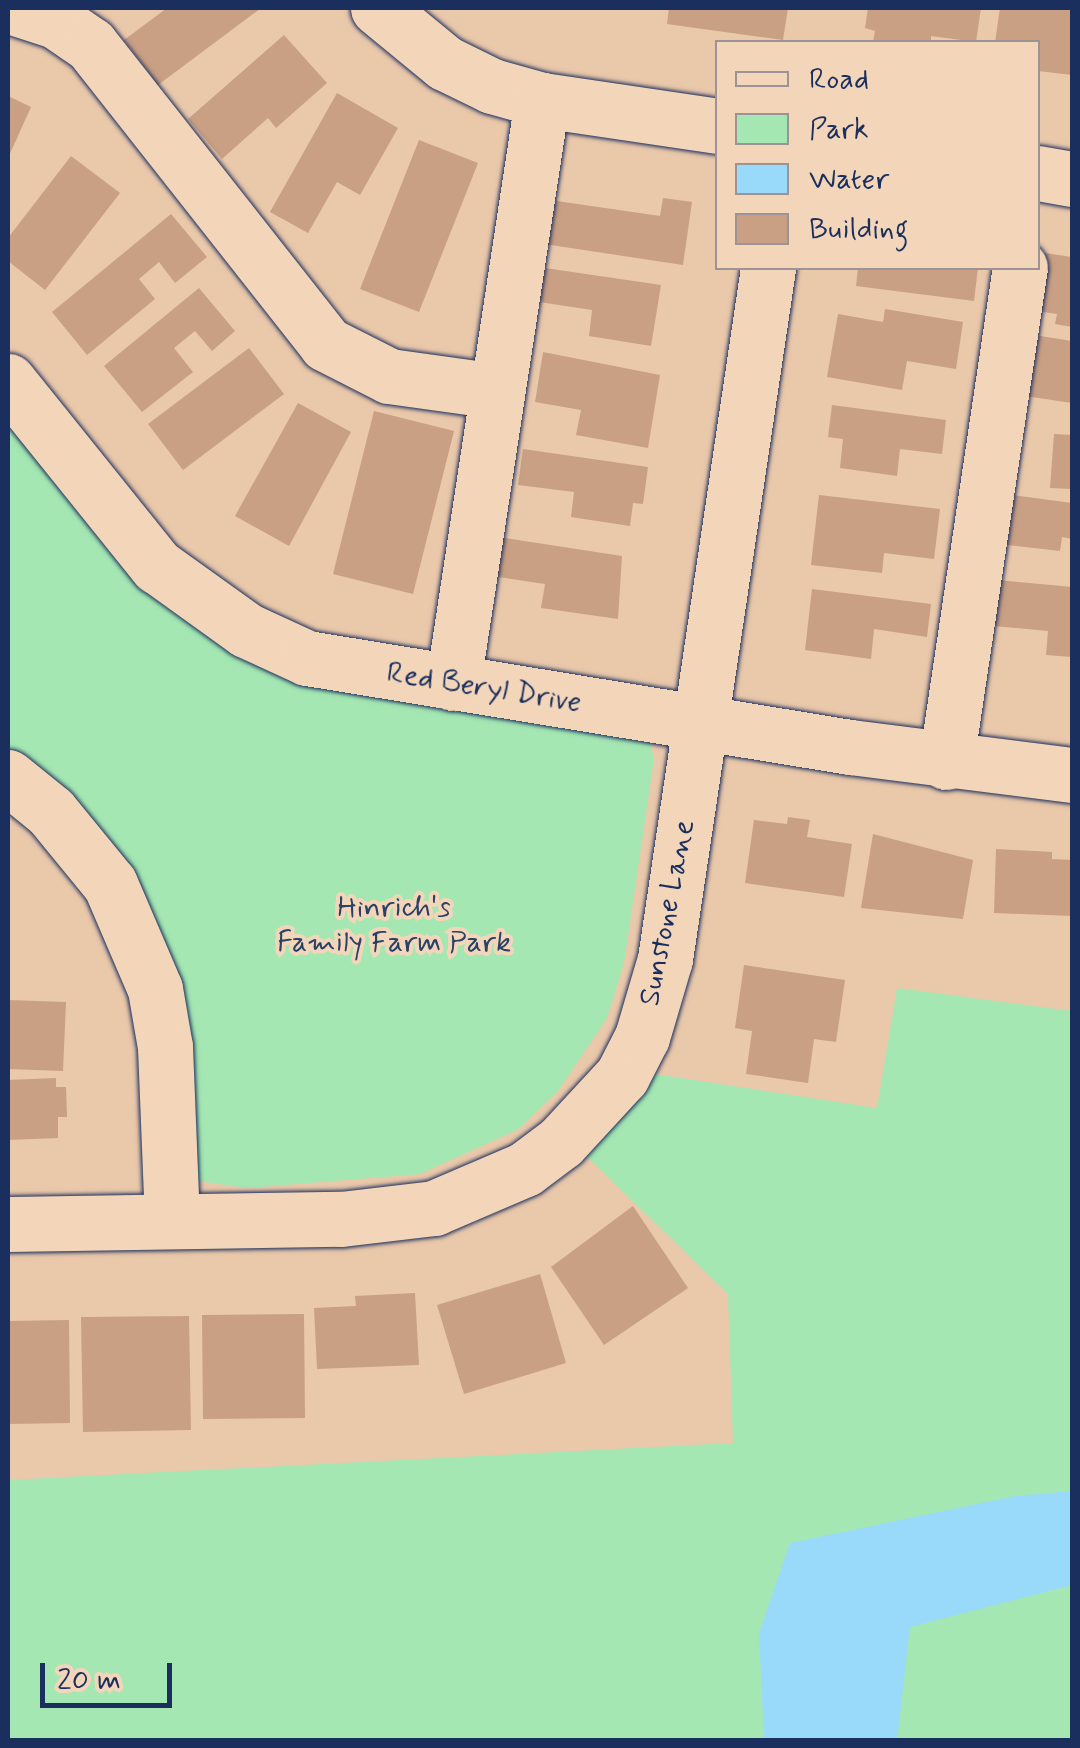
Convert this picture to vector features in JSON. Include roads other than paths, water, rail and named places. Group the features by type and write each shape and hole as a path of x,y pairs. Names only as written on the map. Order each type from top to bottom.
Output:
{"street":[{"path":"16,8 56,21 91,45 326,344 389,376 497,390"},
{"path":"378,8 445,62 542,100 715,126"},
{"path":"453,683 542,100"},
{"path":"1040,174 1072,179"},
{"name":"Sunstone Lane","path":"8,1224 341,1219 434,1208 486,1191 561,1142 622,1076 642,1038 665,958 768,270"},
{"path":"946,762 1020,270"},
{"name":"Red Beryl Drive","path":"8,380 124,528 197,600 308,658 946,762 1072,775"},
{"path":"8,777 51,812 110,884 155,989 165,1047 172,1220"}],"water":[{"path":"1072,1491 1072,1585 910,1627 897,1740 764,1740 759,1633 790,1543 1015,1496"}],"park label":[{"name":"Hinrich's Family Farm Park","path":"394,925"}]}
